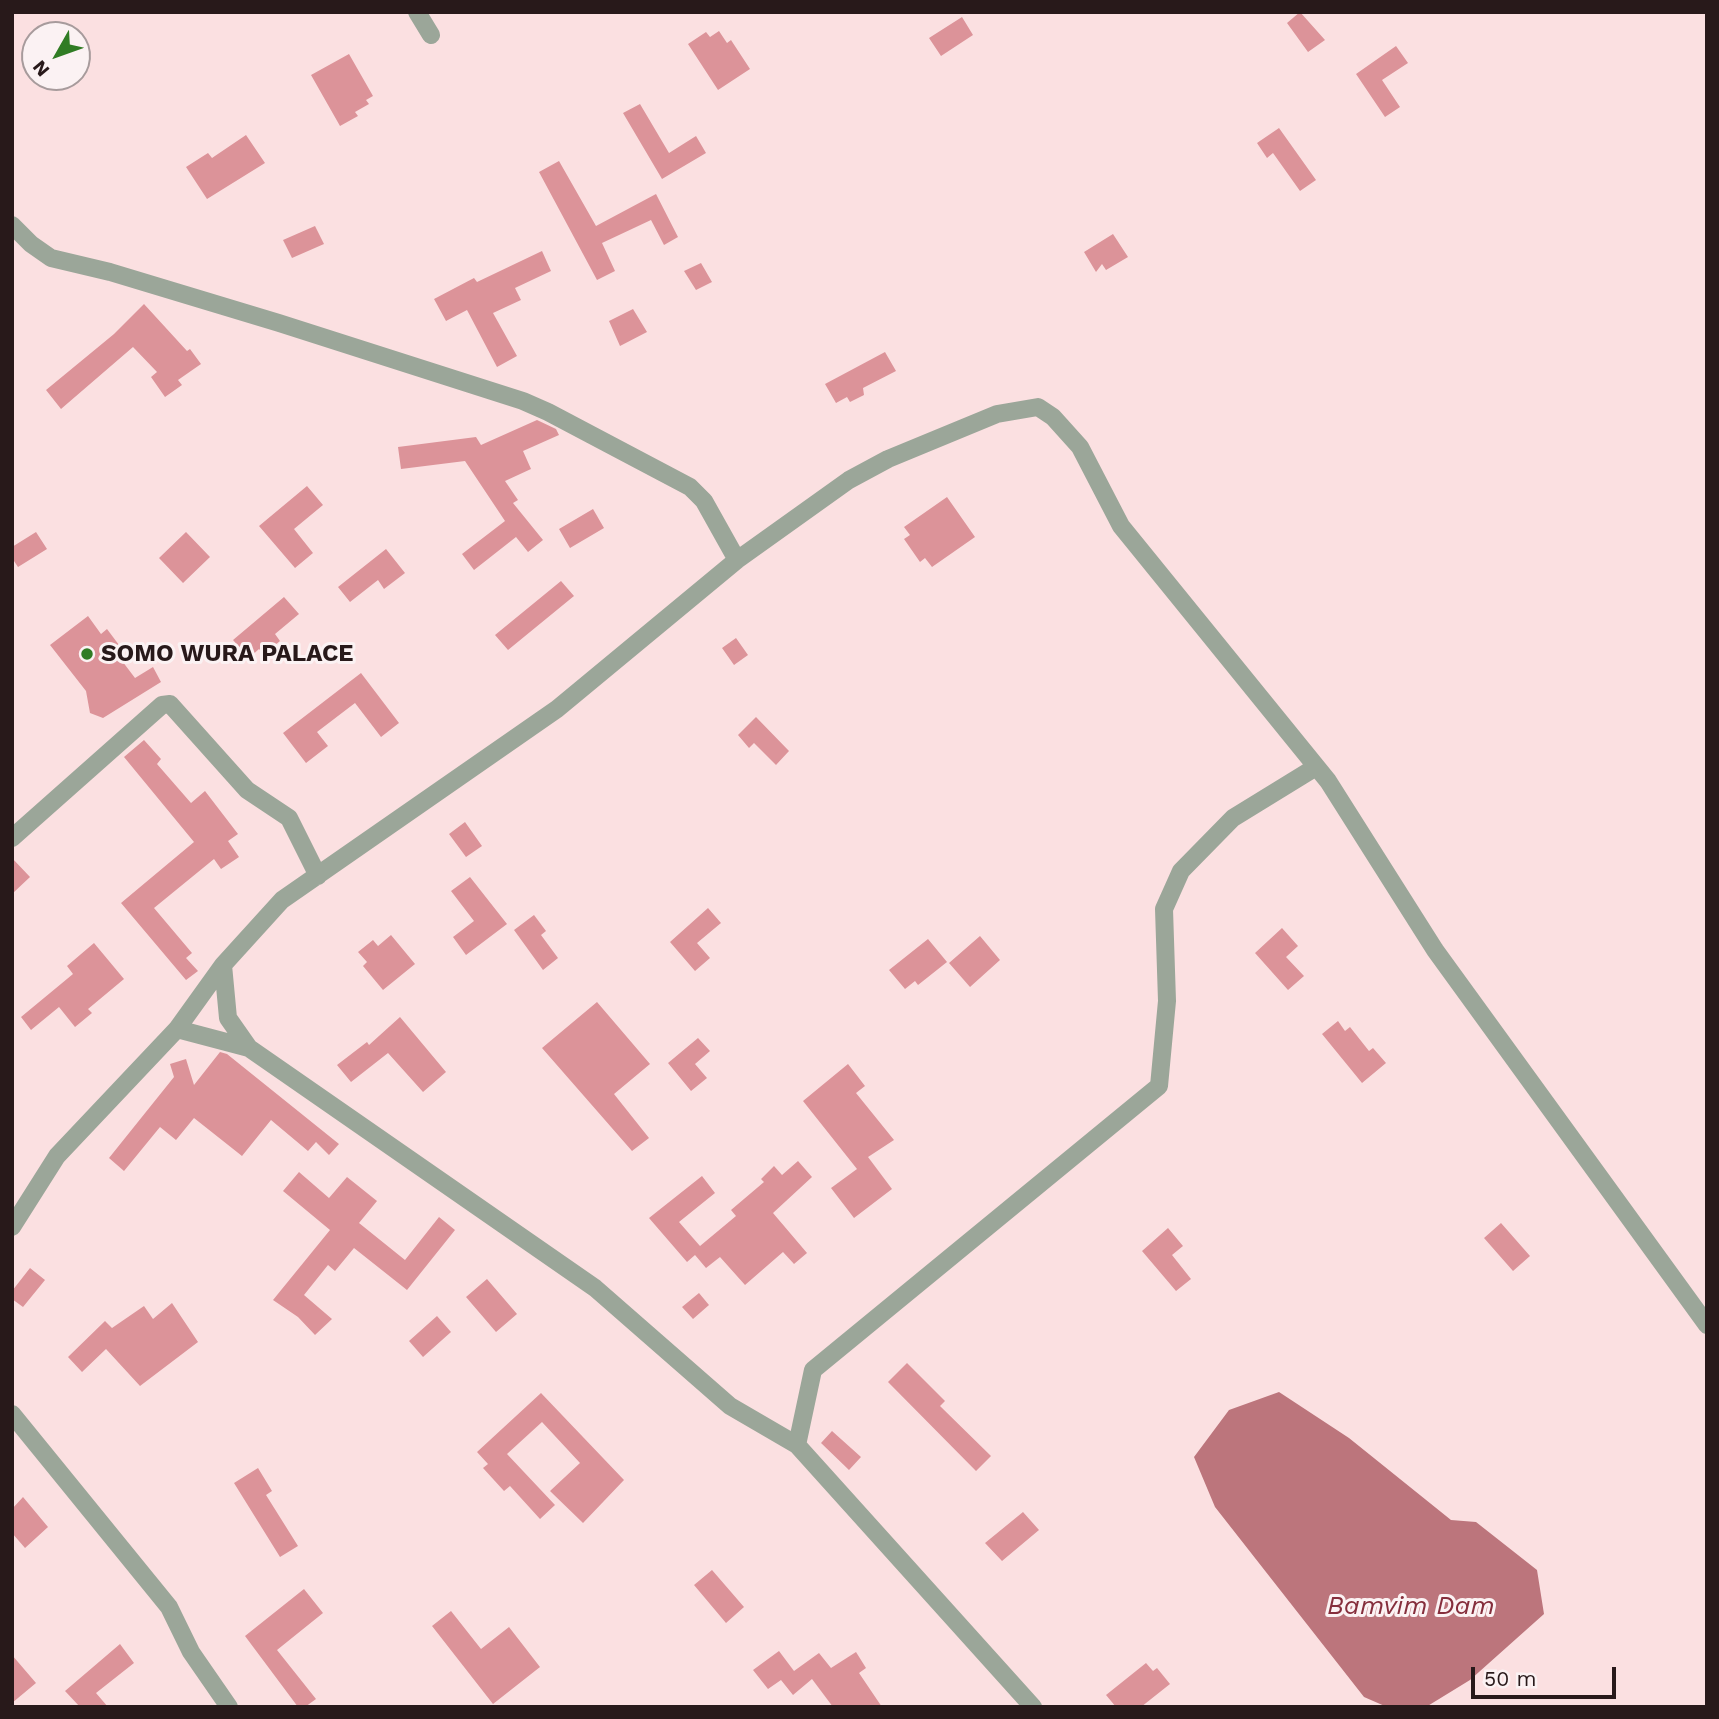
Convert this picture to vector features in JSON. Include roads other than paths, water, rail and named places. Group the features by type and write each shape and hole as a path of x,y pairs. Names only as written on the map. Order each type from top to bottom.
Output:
{"street":[{"path":"417,12 430,35"},
{"path":"12,225 51,258 110,272 279,323 536,406 690,487 704,501 737,561"},
{"path":"12,1227 57,1156 177,1029 223,965 282,900 557,709 737,561 849,480 888,459 997,414 1038,407 1053,418 1080,447 1121,526 1316,767 1435,950 1707,1325"},
{"path":"12,838 162,705 170,704 247,790 289,817 318,876"},
{"path":"797,1446 813,1370 1159,1086 1167,1001 1164,909 1181,871 1233,818 1316,767"},
{"path":"223,965 228,1018 249,1048"},
{"path":"177,1029 249,1048 595,1288 730,1406 797,1446 1033,1707"},
{"path":"14,1420 126,1551 169,1607 191,1652 229,1707"}],"water":[{"name":"Bamvim Dam","path":"1279,1392 1349,1438 1451,1520 1476,1522 1537,1570 1544,1614 1470,1680 1426,1707 1387,1707 1364,1697 1215,1507 1194,1457 1229,1410"}],"place":[{"name":"SOMO WURA PALACE","path":"87,654"}]}
